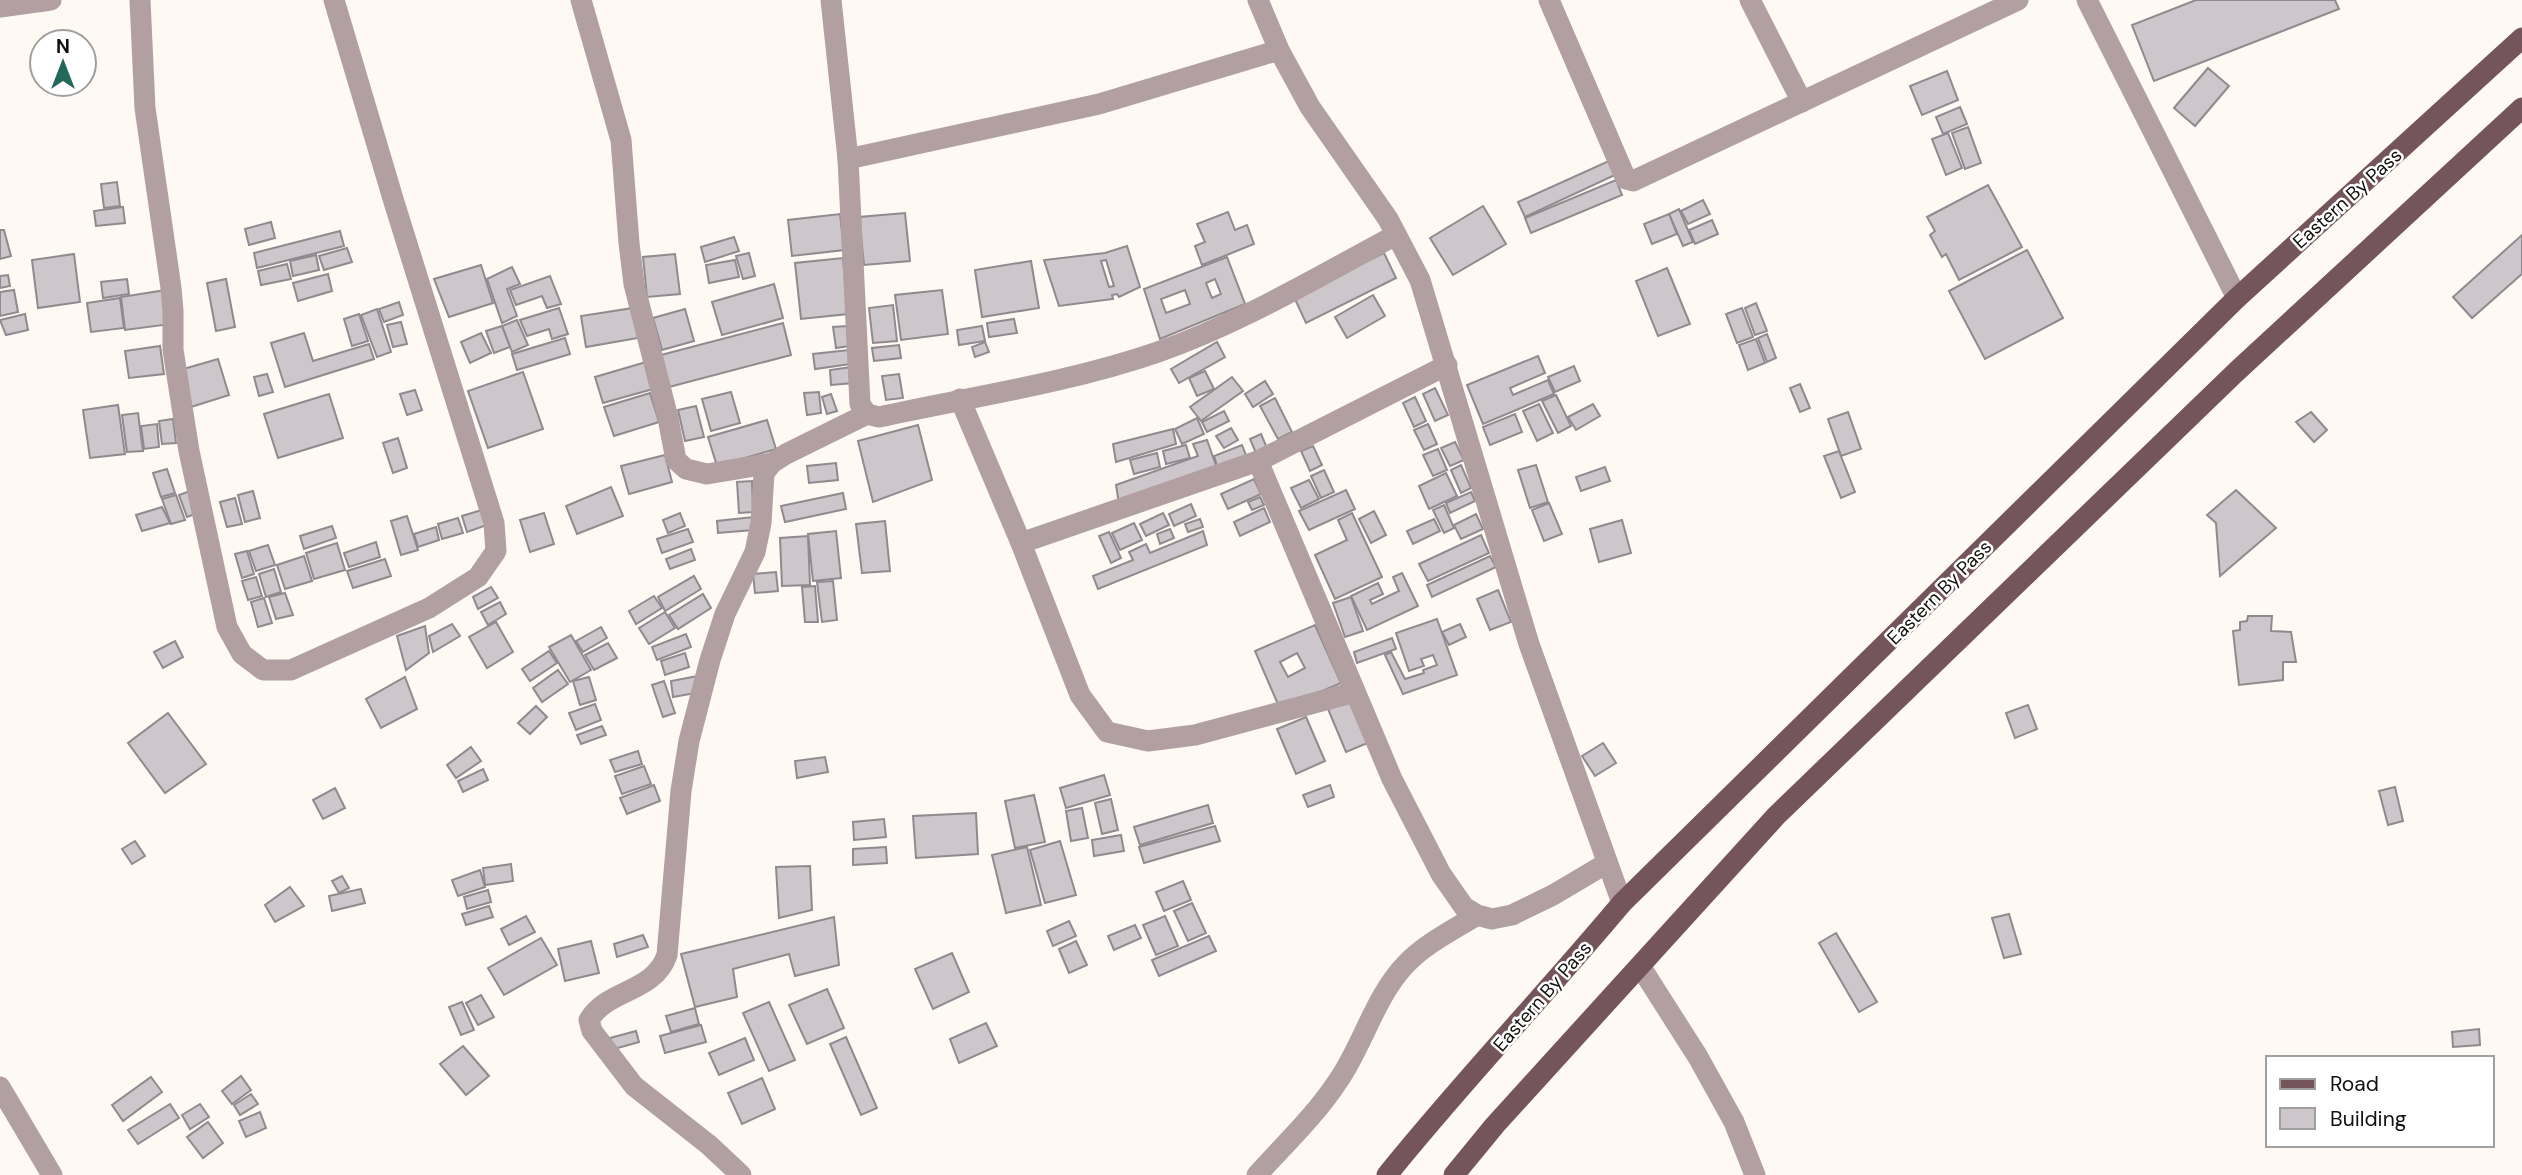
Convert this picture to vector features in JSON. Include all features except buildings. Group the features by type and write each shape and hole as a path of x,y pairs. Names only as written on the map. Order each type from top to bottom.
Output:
{"main road":[{"name":"Eastern By Pass","path":"1387,1175 1622,903 2237,298 2522,38"},
{"path":"1454,1175 1504,1115 1776,816 2236,372 2522,108"}],"street":[{"path":"0,7 51,0"},
{"path":"139,0 145,108 172,299 173,350 189,450 227,627 242,654 263,670 291,670 429,608 478,577 496,551 494,523 334,0"},
{"path":"581,0 621,140 634,284 676,460 686,469 707,474 772,463 867,414"},
{"path":"832,0 848,159 860,404 867,414 878,417 960,400 1091,372 1158,352 1222,327 1396,235"},
{"path":"1258,0 1279,50 1310,107 1388,219 1420,280 1529,644 1622,903"},
{"path":"1549,0 1628,180 1633,181 2018,0"},
{"path":"1750,0 1802,102"},
{"path":"2087,0 2237,298"},
{"path":"848,159 1099,104 1279,50"},
{"path":"1021,543 1258,461 1447,365"},
{"path":"960,400 1021,543 1080,695 1107,732 1148,741 1195,735 1355,692"},
{"path":"1258,461 1392,779 1441,874 1464,906 1477,915 1492,919 1513,915 1607,863"},
{"path":"741,1175 709,1145 634,1086 592,1031 589,1020 595,1009 646,983 662,969 667,955 681,791 689,741 725,614 755,552 761,523 764,473 772,463"},
{"path":"1256,1175 1316,1111 1338,1082 1391,984 1406,964 1428,946 1477,915"},
{"path":"1640,966 1698,1056 1734,1122 1755,1175"},
{"path":"3,1101 52,1175"}]}
